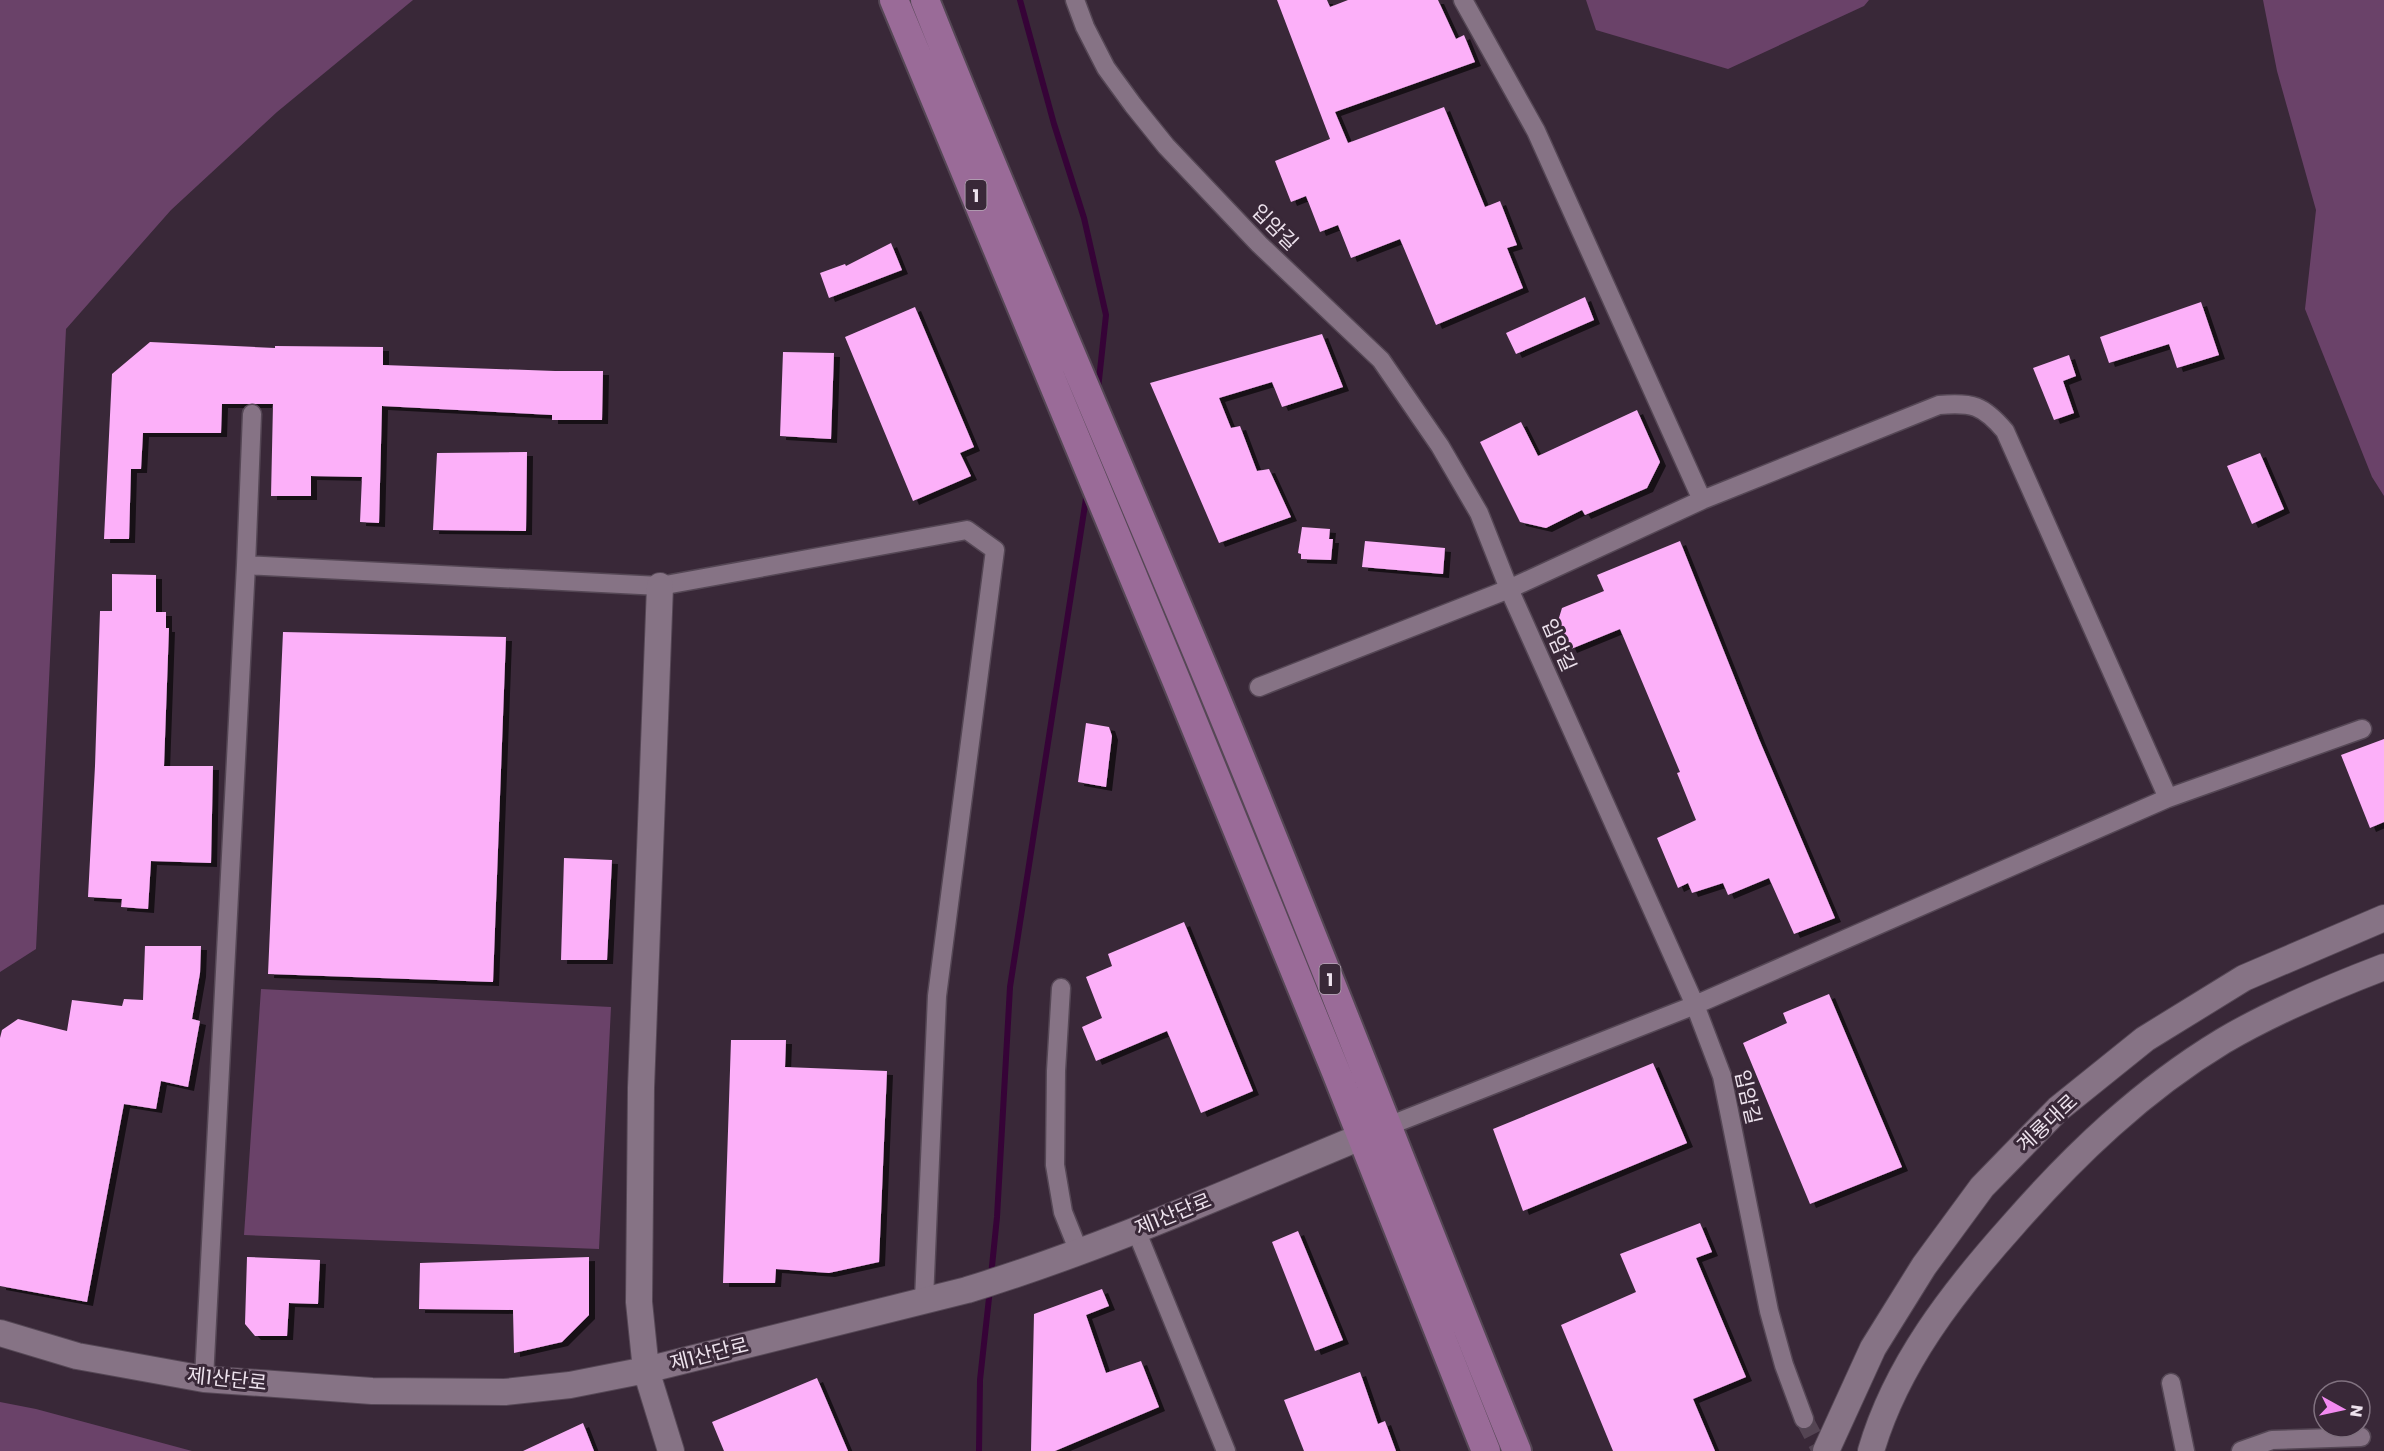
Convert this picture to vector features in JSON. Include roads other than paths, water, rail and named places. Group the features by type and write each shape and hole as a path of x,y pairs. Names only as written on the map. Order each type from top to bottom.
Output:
{"main road":[{"name":"1","path":"894,0 1131,570 1486,1451"},
{"name":"1","path":"925,0 981,142 1205,670 1517,1451"}],"street":[{"name":"입암길","path":"1075,0 1085,27 1106,68 1166,146 1259,244 1381,360 1440,446 1479,513 1509,589 1695,1005 1722,1076 1769,1311 1784,1365 1804,1419"},
{"path":"1463,0 1536,131 1701,500"},
{"path":"1259,687 1509,589 1701,500 1939,405 1965,403 1991,415 2005,431 2168,798"},
{"path":"204,1378 252,414"},
{"path":"246,565 660,586 967,530 995,550 937,996 924,1300"},
{"path":"660,586 641,1088 639,1302 646,1370 671,1451"},
{"path":"1389,1126 1695,1005 2168,798 2362,729"},
{"name":"계룡대로","path":"1826,1451 1873,1348 1924,1266 1982,1187 2058,1109 2145,1040 2244,978 2384,918"},
{"path":"1871,1451 1875,1436 1908,1361 1977,1264 2064,1168 2130,1106 2223,1041 2321,992 2384,967"},
{"path":"1061,988 1056,1071 1055,1166 1063,1212 1078,1252"},
{"name":"제1산단로","path":"0,1333 77,1356 204,1378 372,1391 505,1392 570,1385 646,1370 967,1290 1017,1275 1136,1230 1389,1126"},
{"path":"1136,1230 1226,1451"},
{"path":"2171,1383 2185,1451"},
{"path":"2241,1451 2272,1440 2312,1439"}],"waterway":[{"path":"1020,0 1054,124 1084,218 1106,315 1098,389"},
{"path":"991,1276 997,1217 1010,987 1087,492"},
{"path":"979,1451 980,1380 990,1289"}],"tunnel":[{"path":"1804,1419 1821,1451"}]}
